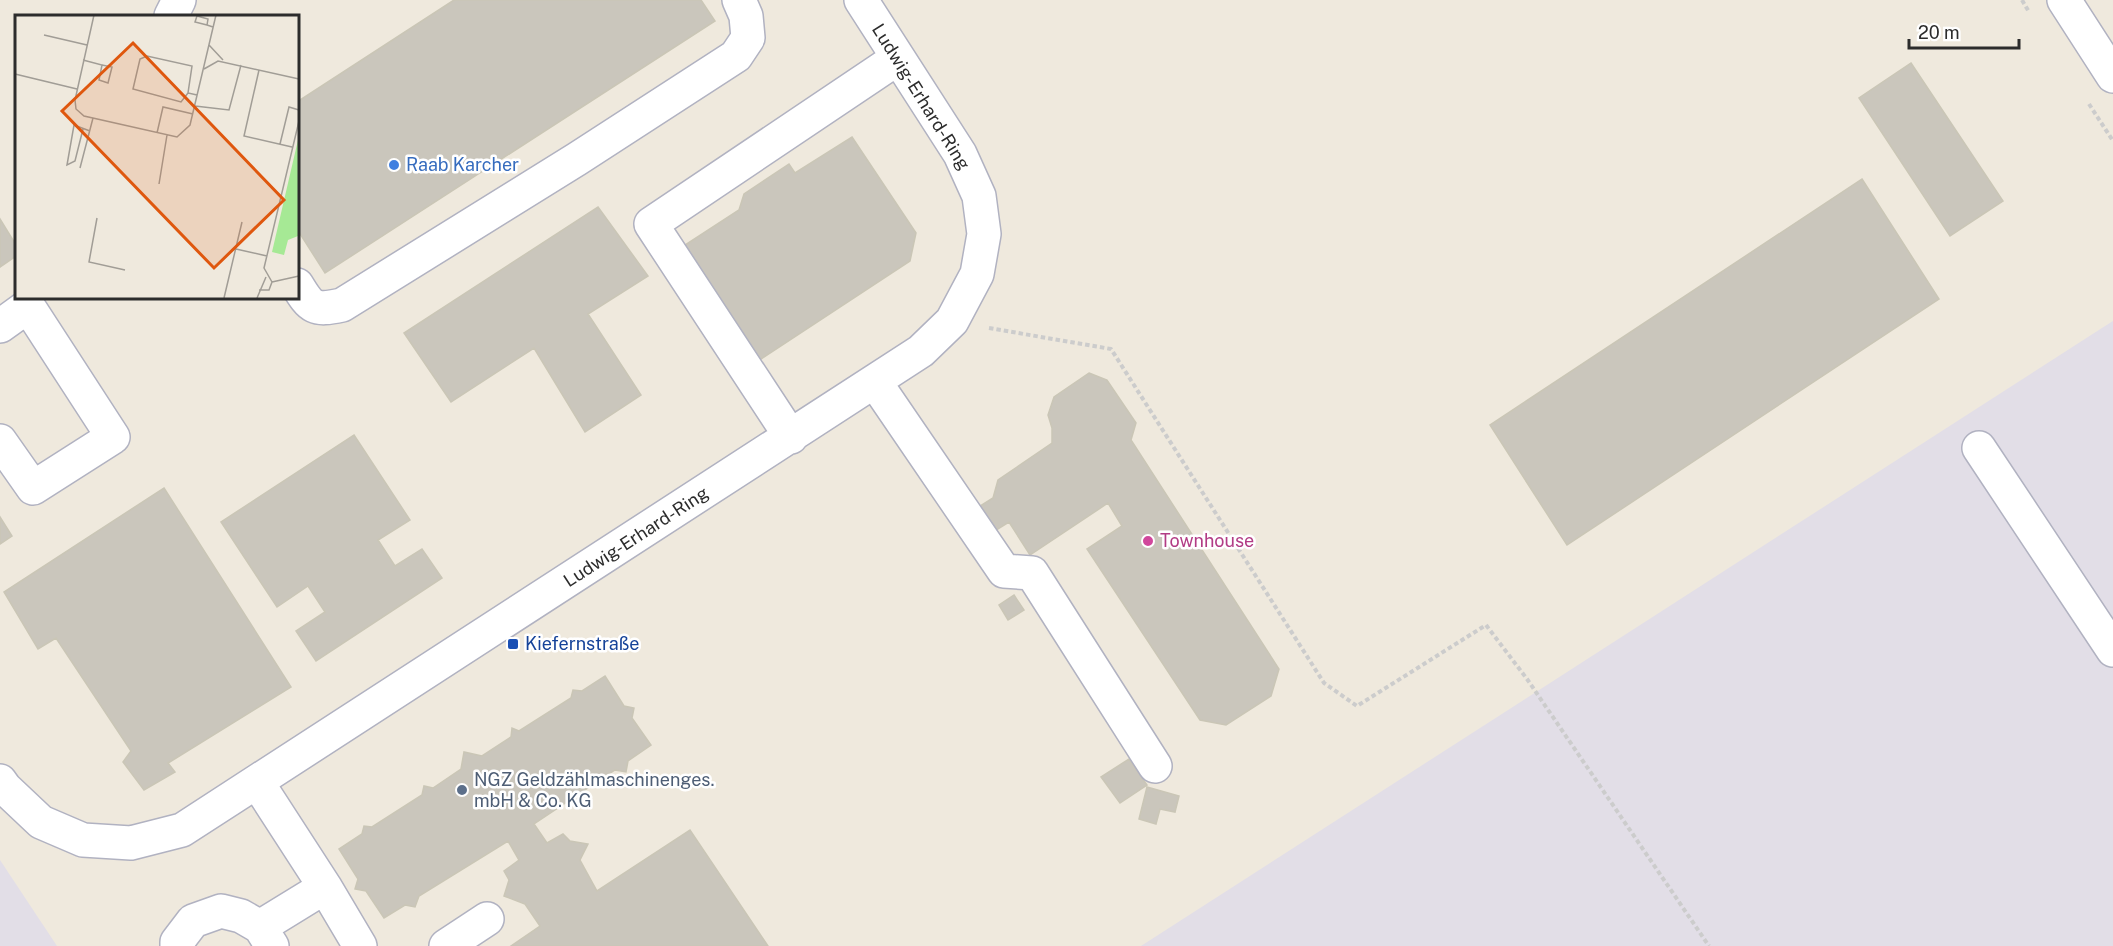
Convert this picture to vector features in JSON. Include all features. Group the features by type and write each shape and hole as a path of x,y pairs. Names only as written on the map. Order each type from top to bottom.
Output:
{"street":[{"path":"172,15 179,0"},
{"path":"298,287 308,303 323,309 342,305 577,159 736,56 748,38 746,16 739,0"},
{"name":"Ludwig-Erhard-Ring","path":"0,781 41,822 83,840 131,843 182,830 921,351 952,321 977,274 984,234 979,196 960,154 861,0"},
{"path":"2064,0 2113,76"},
{"path":"790,437 651,224 898,58"},
{"path":"0,326 28,306 113,437 33,488 0,441"},
{"path":"875,382 1004,571 1032,573 1155,766"},
{"path":"1979,448 2113,650"},
{"path":"257,782 360,946"},
{"path":"177,946 177,942 193,921 221,911 241,916 266,936 325,887"},
{"path":"446,946 487,919"}],"path":[{"path":"952,321 1111,349 1324,683 1357,706 1486,625 1527,679 1709,946"}],"shaded area":[{"path":"2113,321 2113,946 1141,946 2102,328"},
{"path":"0,860 57,946 0,946"}],"building":[{"name":"Raab Karcher","path":"454,0 701,0 715,21 325,273 298,231 298,101"},
{"path":"1911,63 2003,201 1950,236 1859,98"},
{"path":"852,137 916,233 910,261 755,363 682,247 739,210 744,194 789,164 795,173"},
{"path":"1862,179 1939,299 1567,545 1490,425"},
{"path":"598,207 648,276 588,314 641,395 585,432 534,348 451,402 404,333"},
{"path":"0,219 15,243 15,257 0,267"},
{"name":"Townhouse","path":"1089,373 1107,380 1136,423 1131,440 1279,669 1271,696 1226,725 1200,720 1087,549 1122,526 1108,503 1030,555 1009,522 993,532 977,508 993,498 998,480 1052,443 1052,428 1048,415 1054,397"},
{"path":"354,435 410,520 378,540 395,566 422,549 442,578 316,661 296,631 325,612 308,586 277,607 221,522"},
{"path":"164,488 291,687 168,763 175,772 144,790 123,762 131,751 56,638 38,649 4,592"},
{"path":"0,517 12,536 0,544"},
{"path":"1014,595 1024,610 1008,620 999,605"},
{"path":"605,676 624,706 634,708 632,718 651,745 628,761 626,772 615,770 534,824 547,843 563,834 570,841 588,844 580,860 597,891 690,830 768,946 511,946 540,926 525,904 504,896 509,880 504,871 519,860 508,841 419,896 415,907 405,905 384,918 366,891 355,889 358,879 339,849 362,834 364,826 372,827 422,795 424,786 433,788 461,769 464,752 482,756 511,737 512,728 519,731 571,698 573,690 582,691"},
{"path":"1129,759 1147,785 1120,803 1101,777"},
{"path":"1147,787 1179,796 1175,812 1160,809 1156,824 1139,819"}],"place":[{"name":"Raab Karcher","path":"394,165"},
{"name":"Townhouse","path":"1148,541"},
{"name":"Kiefernstraße","path":"513,644"},
{"name":"NGZ Geldzählmaschinenges. mbH & Co. KG","path":"462,790"}]}
